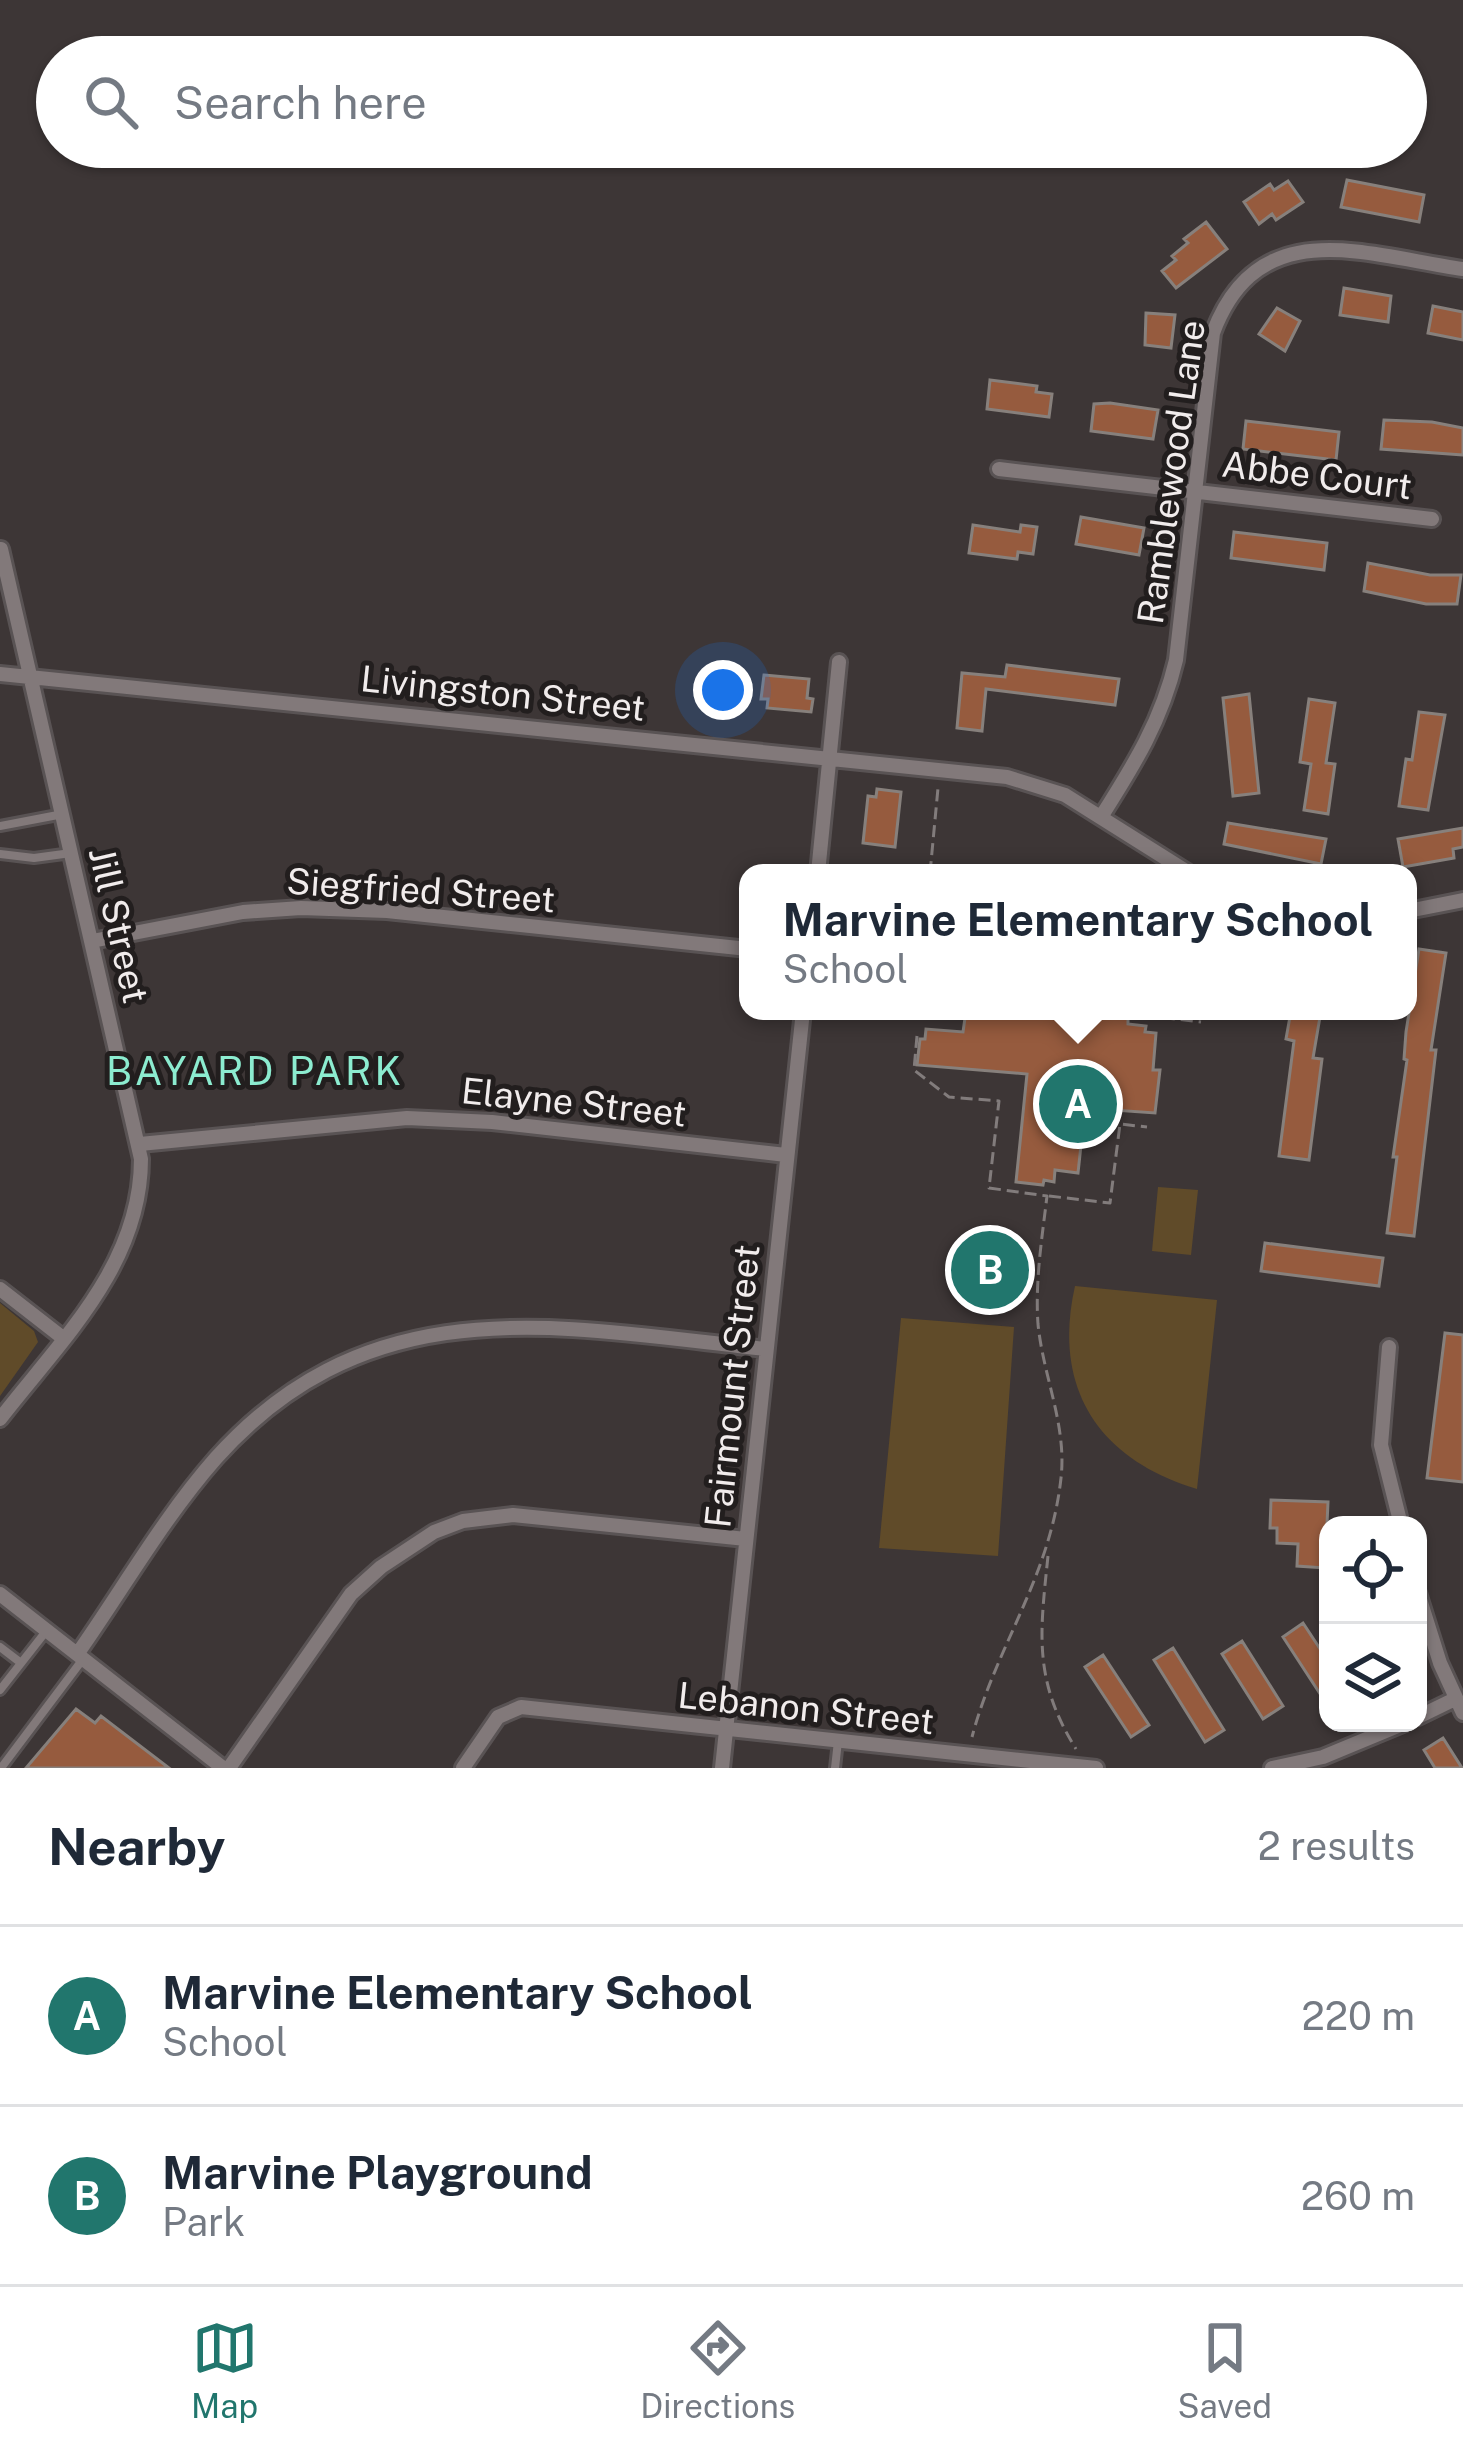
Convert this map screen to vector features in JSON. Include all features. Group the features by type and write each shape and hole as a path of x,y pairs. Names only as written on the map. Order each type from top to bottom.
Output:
{"street":[{"name":"Ramblewood Lane","path":"1101,817 1144,750 1170,688 1214,333 1227,302 1253,273 1282,255 1318,248 1463,269"},
{"name":"Abbe Court","path":"999,469 1432,519"},
{"name":"Jill Street","path":"0,1419 107,1280 126,1240 140,1189 140,1144 1,549"},
{"path":"819,864 839,662"},
{"name":"Livingston Street","path":"0,674 1007,776 1048,788 1175,864"},
{"path":"1417,909 1463,900"},
{"name":"Siegfried Street","path":"92,940 212,917 301,908 409,914 739,948"},
{"name":"Fairmount Street","path":"722,1768 802,1020"},
{"name":"Elayne Street","path":"140,1144 406,1118 492,1122 786,1155"},
{"path":"0,1289 63,1338"},
{"path":"81,1656 222,1452 275,1405 350,1361 437,1334 521,1325 766,1349"},
{"path":"1389,1347 1381,1445 1399,1516"},
{"path":"0,1594 217,1766 351,1594 391,1559 434,1532 463,1521 513,1515 746,1539"},
{"path":"1427,1618 1459,1706 1427,1715"},
{"name":"Lebanon Street","path":"463,1768 498,1717 511,1709 838,1741 958,1761 1096,1768"},
{"path":"1272,1768 1311,1764 1384,1732"}],"lane":[{"path":"0,826 63,814"},
{"path":"0,854 34,858 73,853"},
{"path":"0,1690 47,1630"},
{"path":"0,1647 21,1663"},
{"path":"1,1768 81,1656"},
{"path":"835,1768 838,1741"}],"path":[{"path":"931,864 938,788"},
{"path":"1184,1020 1201,1022"},
{"path":"917,1036 914,1070 950,1096 999,1101 989,1188 1110,1203 1120,1124 1147,1127"},
{"path":"1047,1196 1038,1321 1062,1451 1039,1632 1052,1705 1077,1750"},
{"path":"972,1739 1048,1547"}],"shaded area":[{"path":"1158,1187 1198,1190 1191,1255 1152,1251"},
{"path":"955,1254 1027,1264 1025,1283 952,1276"},
{"path":"1075,1286 1217,1300 1197,1489 1133,1459 1090,1414 1070,1357"},
{"path":"0,1303 34,1331 38,1342 0,1396"},
{"path":"901,1318 1014,1327 998,1556 879,1548"}],"building":[{"path":"1347,180 1424,195 1419,222 1341,207"},
{"path":"1288,181 1303,202 1276,220 1272,214 1259,224 1244,202 1270,184 1274,190"},
{"path":"1206,222 1227,249 1176,288 1162,271 1188,243 1184,239"},
{"path":"1344,288 1391,296 1388,322 1340,315"},
{"path":"1433,306 1463,312 1463,340 1428,333"},
{"path":"1277,308 1300,321 1285,351 1259,334"},
{"path":"1146,313 1175,315 1171,348 1145,345"},
{"path":"990,380 1037,386 1036,392 1052,394 1049,417 987,409"},
{"path":"1094,404 1158,410 1153,439 1091,431"},
{"path":"1384,420 1463,428 1463,455 1381,449"},
{"path":"1246,421 1339,432 1336,460 1243,449"},
{"path":"1081,517 1144,528 1139,555 1076,544"},
{"path":"973,525 1020,532 1021,525 1037,527 1033,554 1018,552 1017,559 969,553"},
{"path":"1234,532 1327,543 1324,570 1231,558"},
{"path":"1368,563 1430,575 1461,575 1457,604 1426,604 1364,591"},
{"path":"1007,665 1119,679 1115,705 986,689 982,731 957,728 962,673 1005,677"},
{"path":"764,675 809,679 811,712 767,708 768,699 761,699"},
{"path":"1249,694 1259,793 1233,796 1223,698"},
{"path":"1309,699 1335,703 1326,763 1335,764 1328,814 1304,810 1311,764 1300,762"},
{"path":"1419,712 1445,715 1428,810 1399,806"},
{"path":"877,789 901,792 895,847 863,843 868,796 876,797"},
{"path":"1228,823 1326,839 1321,864 1224,844"},
{"path":"1463,828 1463,847 1453,849 1454,858 1417,865 1402,864 1398,839"},
{"path":"1419,949 1446,953 1431,1050 1436,1050 1414,1236 1387,1233 1407,1060 1406,1032 1408,1020 1417,1020"},
{"path":"965,1020 1128,1020 1128,1024 1146,1026 1145,1032 1156,1033 1153,1070 1160,1070 1155,1113 1085,1108 1078,1173 1055,1170 1054,1182 1044,1180 1043,1185 1016,1182 1027,1074 917,1065 926,1029 963,1032"},
{"path":"1289,1020 1319,1020 1313,1058 1322,1059 1309,1160 1279,1156 1294,1041 1286,1039"},
{"path":"1265,1243 1383,1258 1379,1286 1261,1271"},
{"path":"1445,1333 1463,1335 1463,1482 1427,1478"},
{"path":"1271,1500 1328,1502 1327,1516 1319,1516 1319,1568 1297,1566 1298,1544 1277,1543 1277,1528 1270,1528"},
{"path":"1303,1623 1319,1647 1319,1692 1283,1637"},
{"path":"1242,1641 1283,1706 1263,1719 1222,1654"},
{"path":"1173,1648 1224,1730 1205,1742 1154,1660"},
{"path":"1103,1655 1149,1725 1131,1737 1085,1667"},
{"path":"76,1709 95,1723 101,1716 169,1768 26,1768"},
{"path":"1443,1738 1462,1768 1435,1768 1424,1750"}],"place":[{"name":"Marvine Elementary School","path":"1078,1104"},
{"name":"Marvine Playground","path":"990,1270"}],"district":[{"name":"BAYARD PARK","path":"255,1071"}]}
